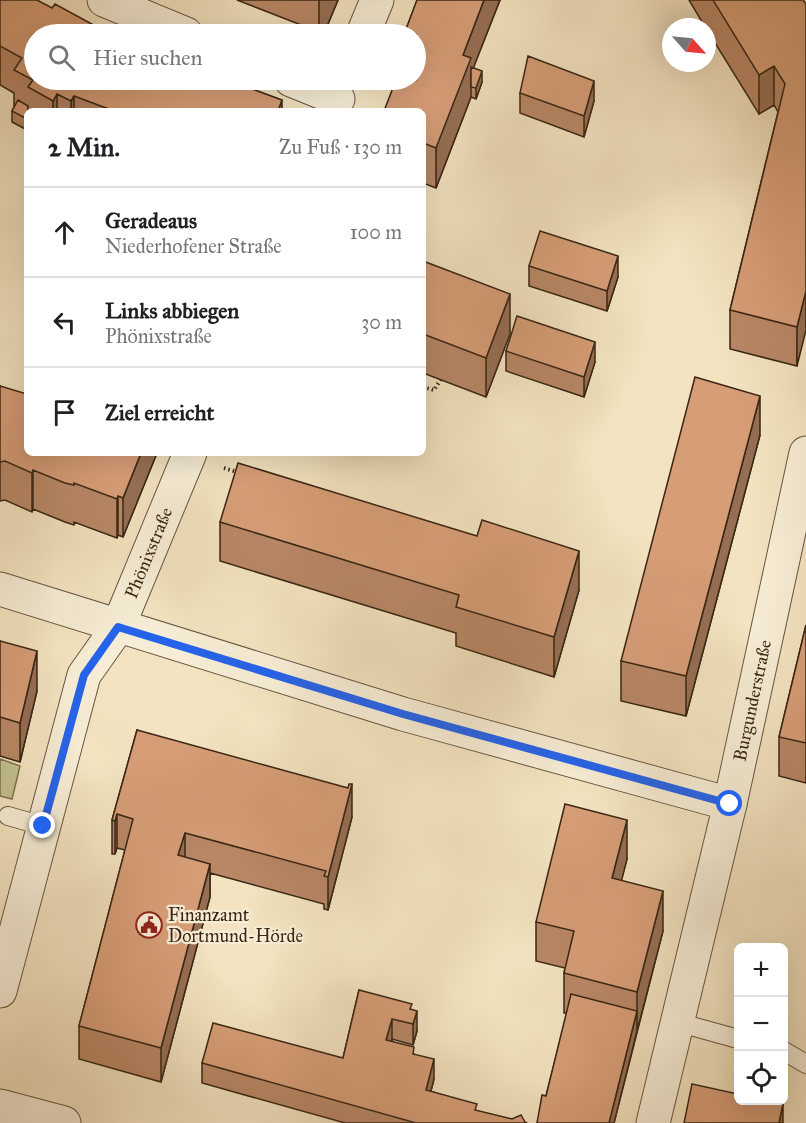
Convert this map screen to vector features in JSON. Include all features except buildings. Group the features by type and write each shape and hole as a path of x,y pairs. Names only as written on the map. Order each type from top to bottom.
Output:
{"street":[{"path":"104,0 162,24"},
{"path":"367,24 377,0"},
{"path":"319,90 339,97"},
{"name":"Burgunderstraße","path":"653,1123 730,804 806,453"},
{"name":"Phönixstraße","path":"0,992 84,675 118,627 190,456"},
{"path":"0,589 403,714 730,804"},
{"path":"0,1106 64,1123"}],"lane":[{"path":"8,816 43,826"},
{"path":"677,1022 734,1038"},
{"path":"788,1054 806,1064"}],"path":[{"path":"426,388 434,390 441,380"},
{"path":"193,456 244,474"}],"shaded area":[{"path":"0,759 20,766 12,799 0,796"}],"place":[{"name":"Finanzamt Dortmund-Hörde","path":"149,925"}],"route":[{"path":"43,826 84,675 118,627 403,714 730,804"}]}
